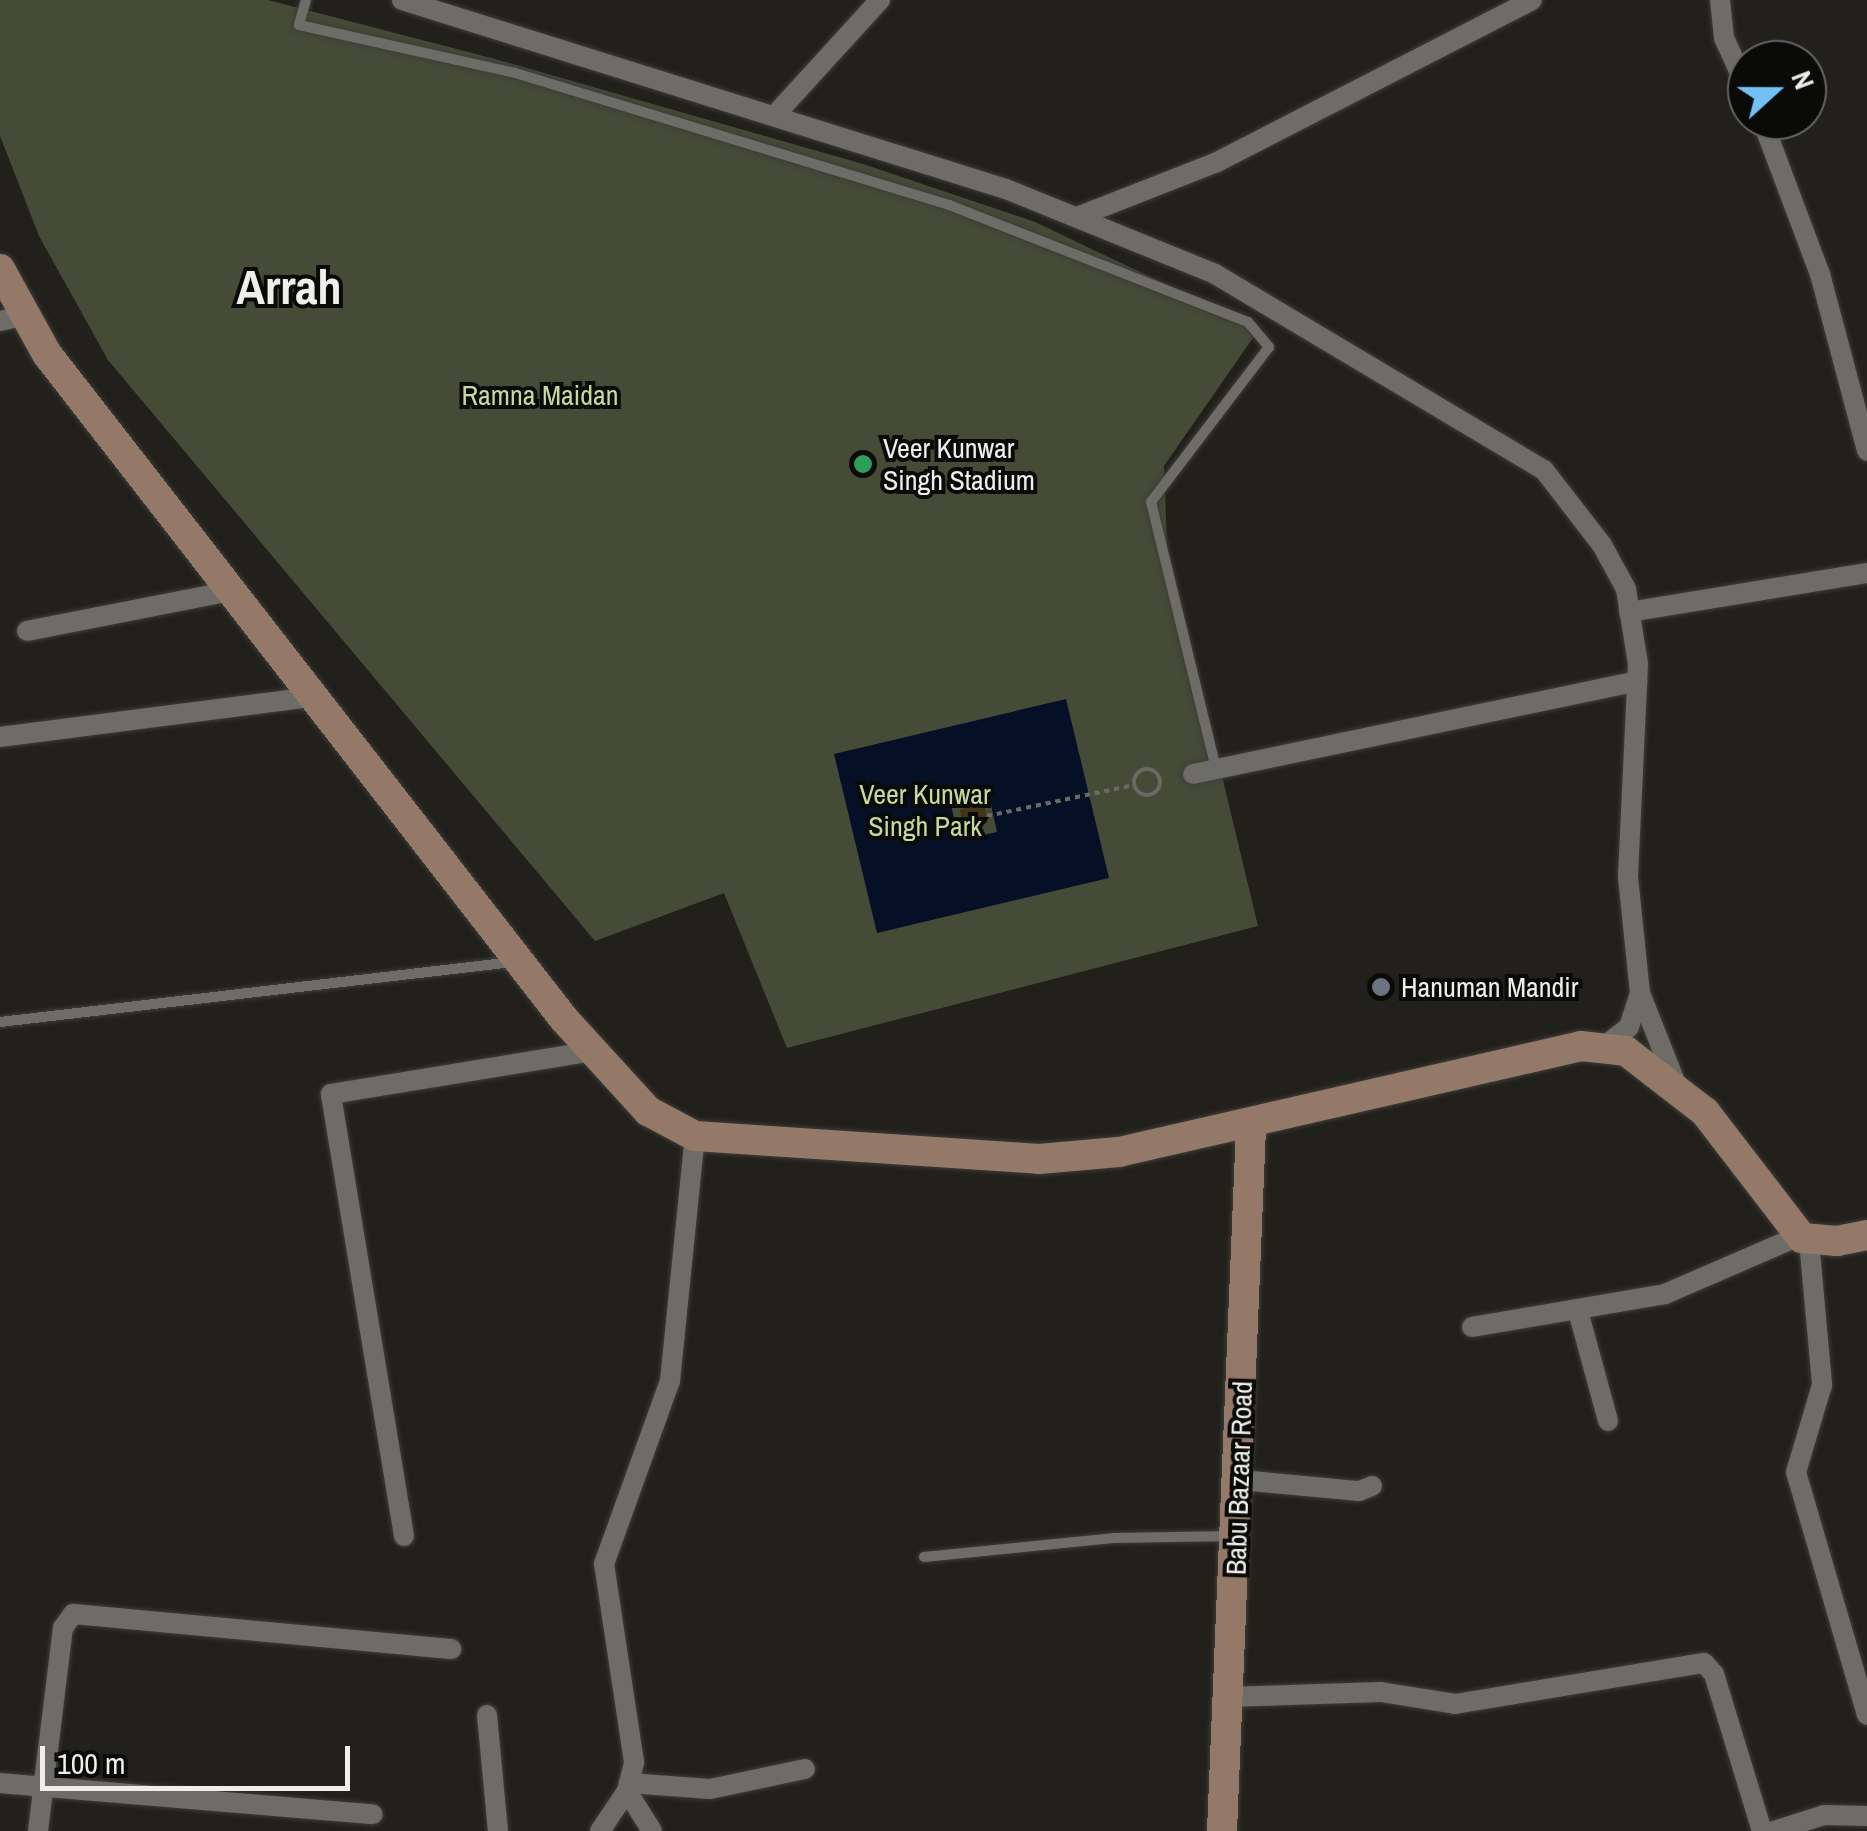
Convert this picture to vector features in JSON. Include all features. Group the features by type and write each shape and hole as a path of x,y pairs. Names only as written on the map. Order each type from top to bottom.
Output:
{"street":[{"path":"402,0 775,115 1077,218 1215,274 1544,470 1602,545 1626,589 1637,681 1628,877 1640,993 1679,1092"},
{"path":"775,115 880,0"},
{"path":"1077,218 1216,162 1532,0"},
{"path":"1720,0 1727,45"},
{"path":"1770,140 1820,274 1867,452"},
{"path":"0,269 13,318 47,354 519,962 648,1111 695,1136 1039,1160 1119,1152 1252,1126 1581,1046 1626,1050 1705,1112 1804,1238 1822,1385 1796,1472 1867,1715"},
{"path":"1629,612 1867,573"},
{"path":"27,631 230,591"},
{"path":"1193,774 1637,681"},
{"path":"0,736 312,698"},
{"path":"1602,1048 1629,1027 1640,993"},
{"path":"404,1536 332,1094 593,1052"},
{"name":"Babu Bazaar Road","path":"1222,1831 1240,1480 1252,1126"},
{"path":"600,1831 628,1787 631,1718 604,1564 670,1381 695,1136"},
{"path":"1472,1326 1578,1311 1693,1284 1804,1238 1867,1235"},
{"path":"1578,1311 1608,1421"},
{"path":"1240,1480 1359,1491 1372,1486"},
{"path":"38,1831 63,1628 74,1614 451,1649"},
{"path":"1228,1697 1381,1692 1455,1704 1704,1662 1714,1674 1762,1831"},
{"path":"487,1714 498,1831"},
{"path":"628,1787 710,1789 805,1769"},
{"path":"0,1784 373,1814"},
{"path":"628,1787 652,1831"},
{"path":"1774,1831 1818,1816 1867,1816"}],"lane":[{"path":"306,0 299,25 515,72 949,205 1248,322 1269,347 1151,502 1216,769"},
{"path":"0,1022 519,962"},
{"path":"924,1556 1113,1538 1237,1536"}],"path":[{"path":"987,816 1134,785 1144,770 1160,780 1147,795 1134,785"}],"green space":[{"name":"Ramna Maidan","path":"0,0 268,0 495,59 863,164 1035,222 1259,329 1164,466 1167,547 1258,926 787,1048 724,893 595,941 108,360 39,236 0,136"}],"water":[{"path":"1066,699 1109,878 877,933 834,754","holes":["989,796 997,832 959,840 951,805"]}],"building":[{"path":"984,804 988,823 963,828 960,809"}],"place":[{"name":"Veer Kunwar Singh Stadium","path":"863,464"},
{"name":"Hanuman Mandir","path":"1381,987"}],"district":[{"name":"Arrah","path":"289,287"}],"park label":[{"name":"Veer Kunwar Singh Park","path":"925,810"}]}
